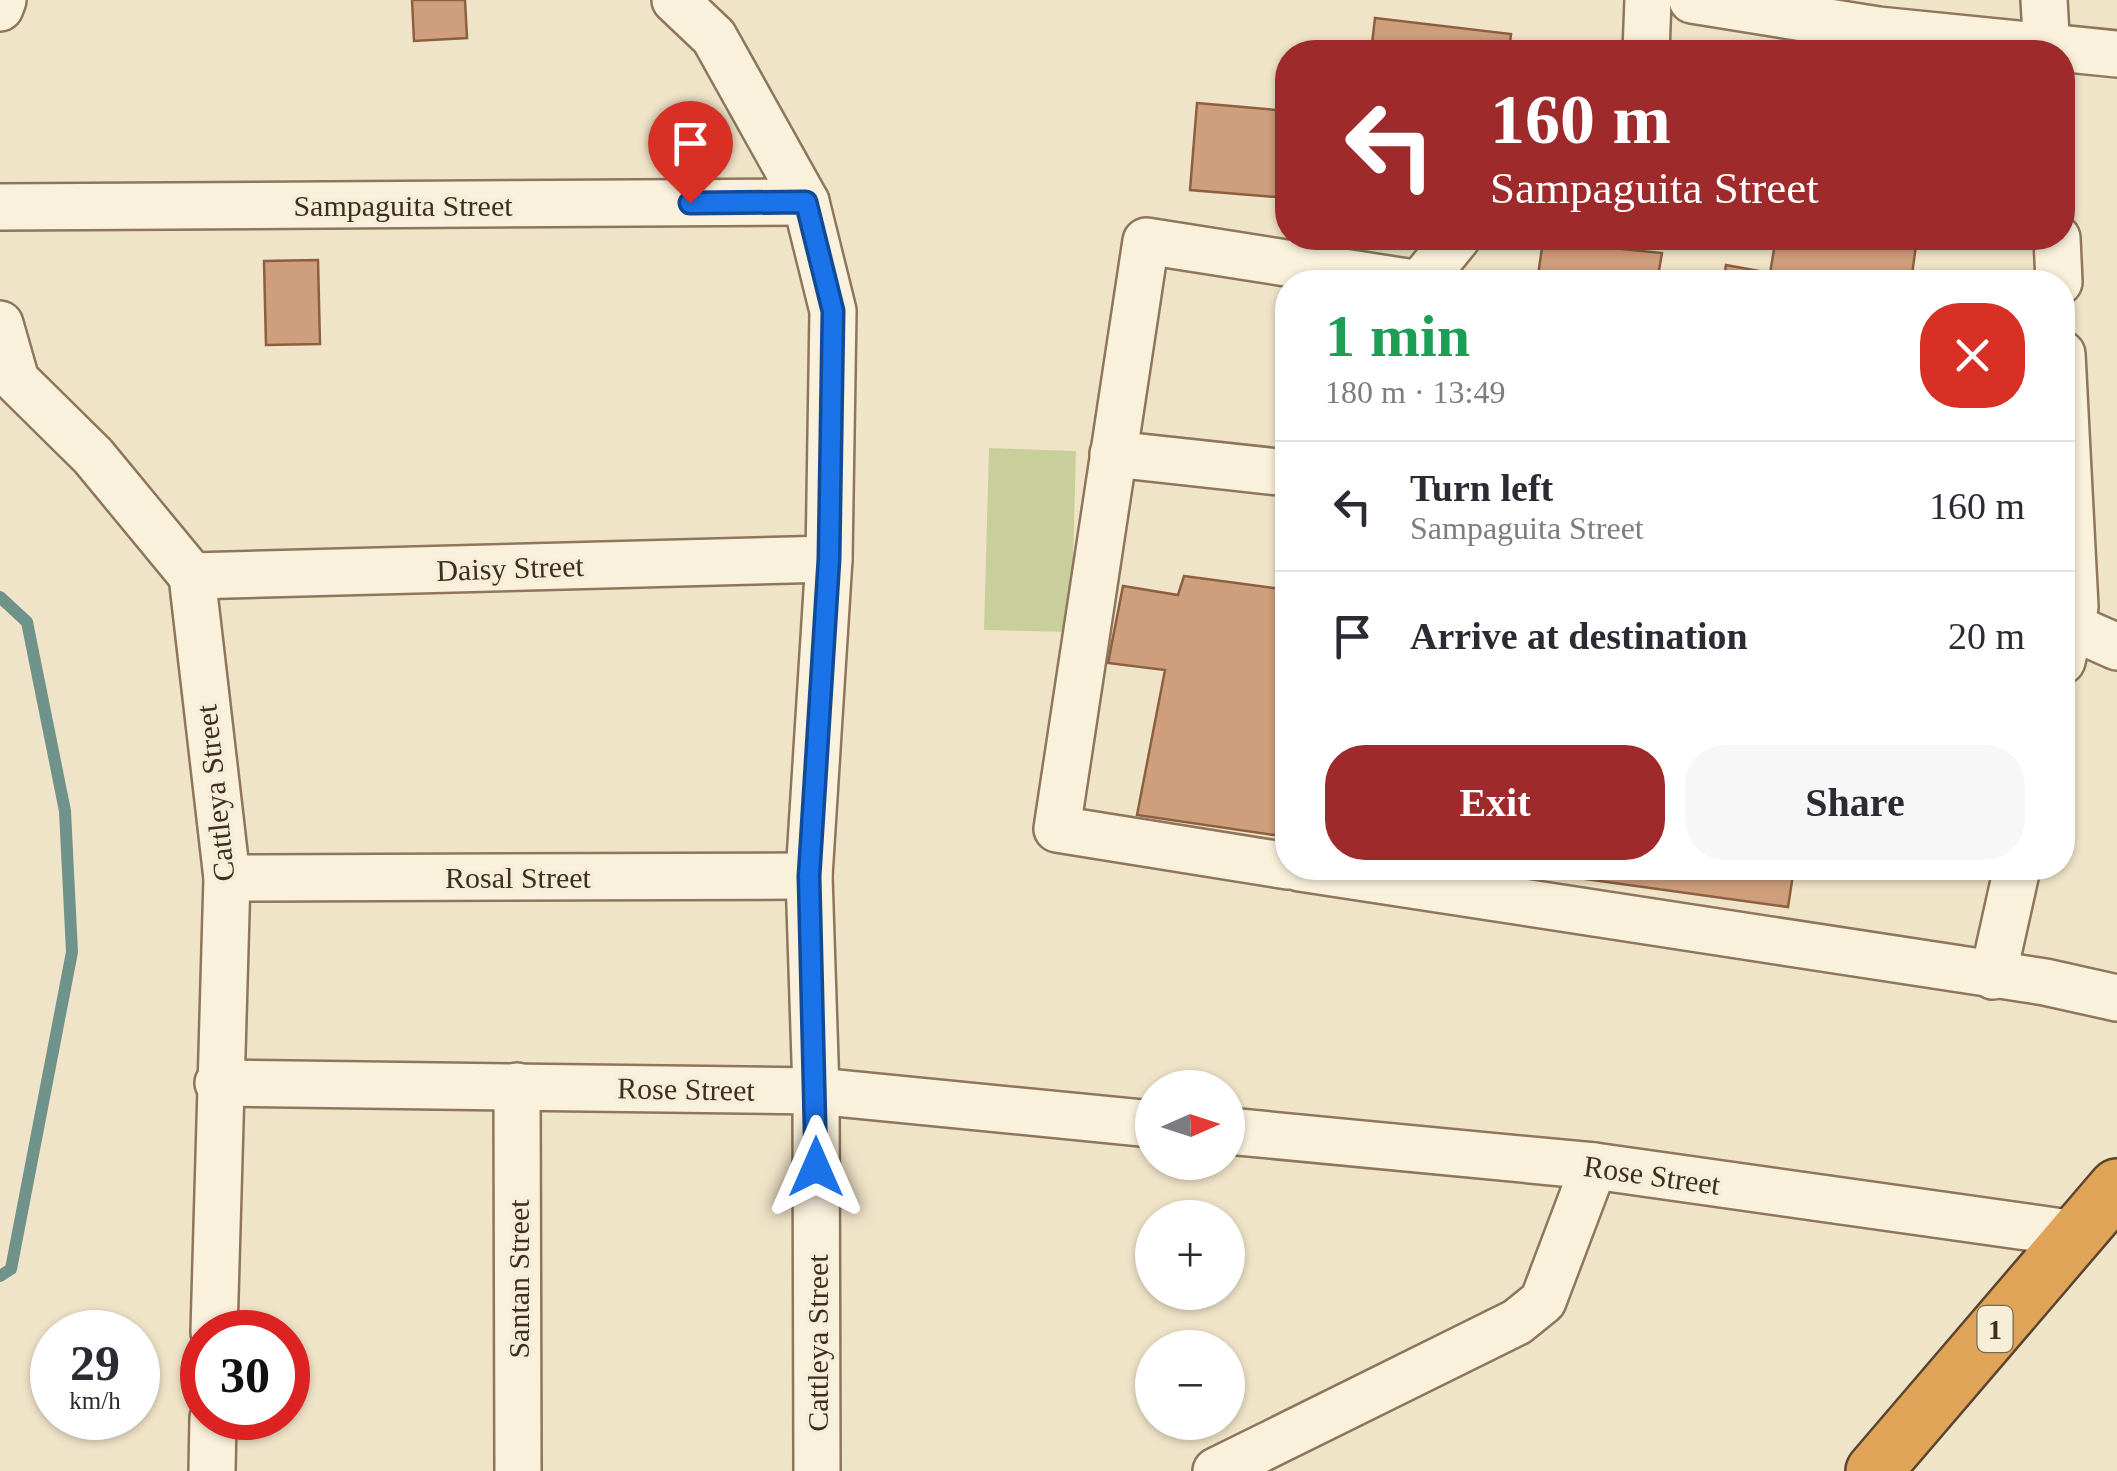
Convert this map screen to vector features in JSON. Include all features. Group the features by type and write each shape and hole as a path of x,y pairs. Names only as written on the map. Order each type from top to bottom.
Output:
{"highway":[{"name":"1","path":"1874,1471 2117,1187"}],"street":[{"path":"0,8 3,0"},
{"name":"Cattleya Street","path":"675,0 714,38 806,202 833,311 829,559 809,876 816,1091 817,1471"},
{"path":"1646,40 1648,0"},
{"path":"1692,0 1967,40"},
{"path":"2044,0 2046,40"},
{"path":"2075,51 2117,54"},
{"name":"Sampaguita Street","path":"0,206 806,202"},
{"path":"1275,864 1056,830 1146,241 1331,270"},
{"path":"1431,270 1447,250"},
{"path":"0,324 16,380 93,456 192,576"},
{"path":"1114,454 1275,472"},
{"name":"Daisy Street","path":"192,576 829,559"},
{"name":"Cattleya Street","path":"192,576 226,878 214,1310"},
{"path":"2075,629 2117,647"},
{"name":"Rosal Street","path":"226,878 809,876"},
{"path":"1377,880 2117,998"},
{"path":"1993,976 2014,880"},
{"name":"Rose Street","path":"218,1084 816,1091 1135,1122"},
{"name":"Santan Street","path":"517,1086 518,1471"},
{"name":"Rose Street","path":"1245,1133 1594,1166 2076,1234"},
{"path":"1216,1471 1517,1322 1543,1301 1594,1166"},
{"path":"212,1471 213,1440"}],"green space":[{"path":"989,448 1076,451 1071,632 984,630"}],"building":[{"path":"412,0 465,0 467,38 414,41"},
{"path":"1375,18 1511,34 1510,40 1372,40"},
{"path":"1197,103 1275,110 1275,197 1190,190"},
{"path":"1542,250 1662,253 1659,270 1539,270"},
{"path":"1774,250 1915,250 1913,270 1771,270"},
{"path":"318,260 320,344 266,345 264,261"},
{"path":"1726,265 1754,270 1725,270"},
{"path":"1184,576 1275,588 1275,835 1137,815 1165,670 1108,663 1123,586 1178,595"},
{"path":"1593,880 1792,880 1788,907"}],"waterway":[{"path":"0,597 27,622 65,811 72,952 11,1269 0,1276"}],"route":[{"path":"690,203 806,202 833,311 829,559 809,876 816,1167"}]}
